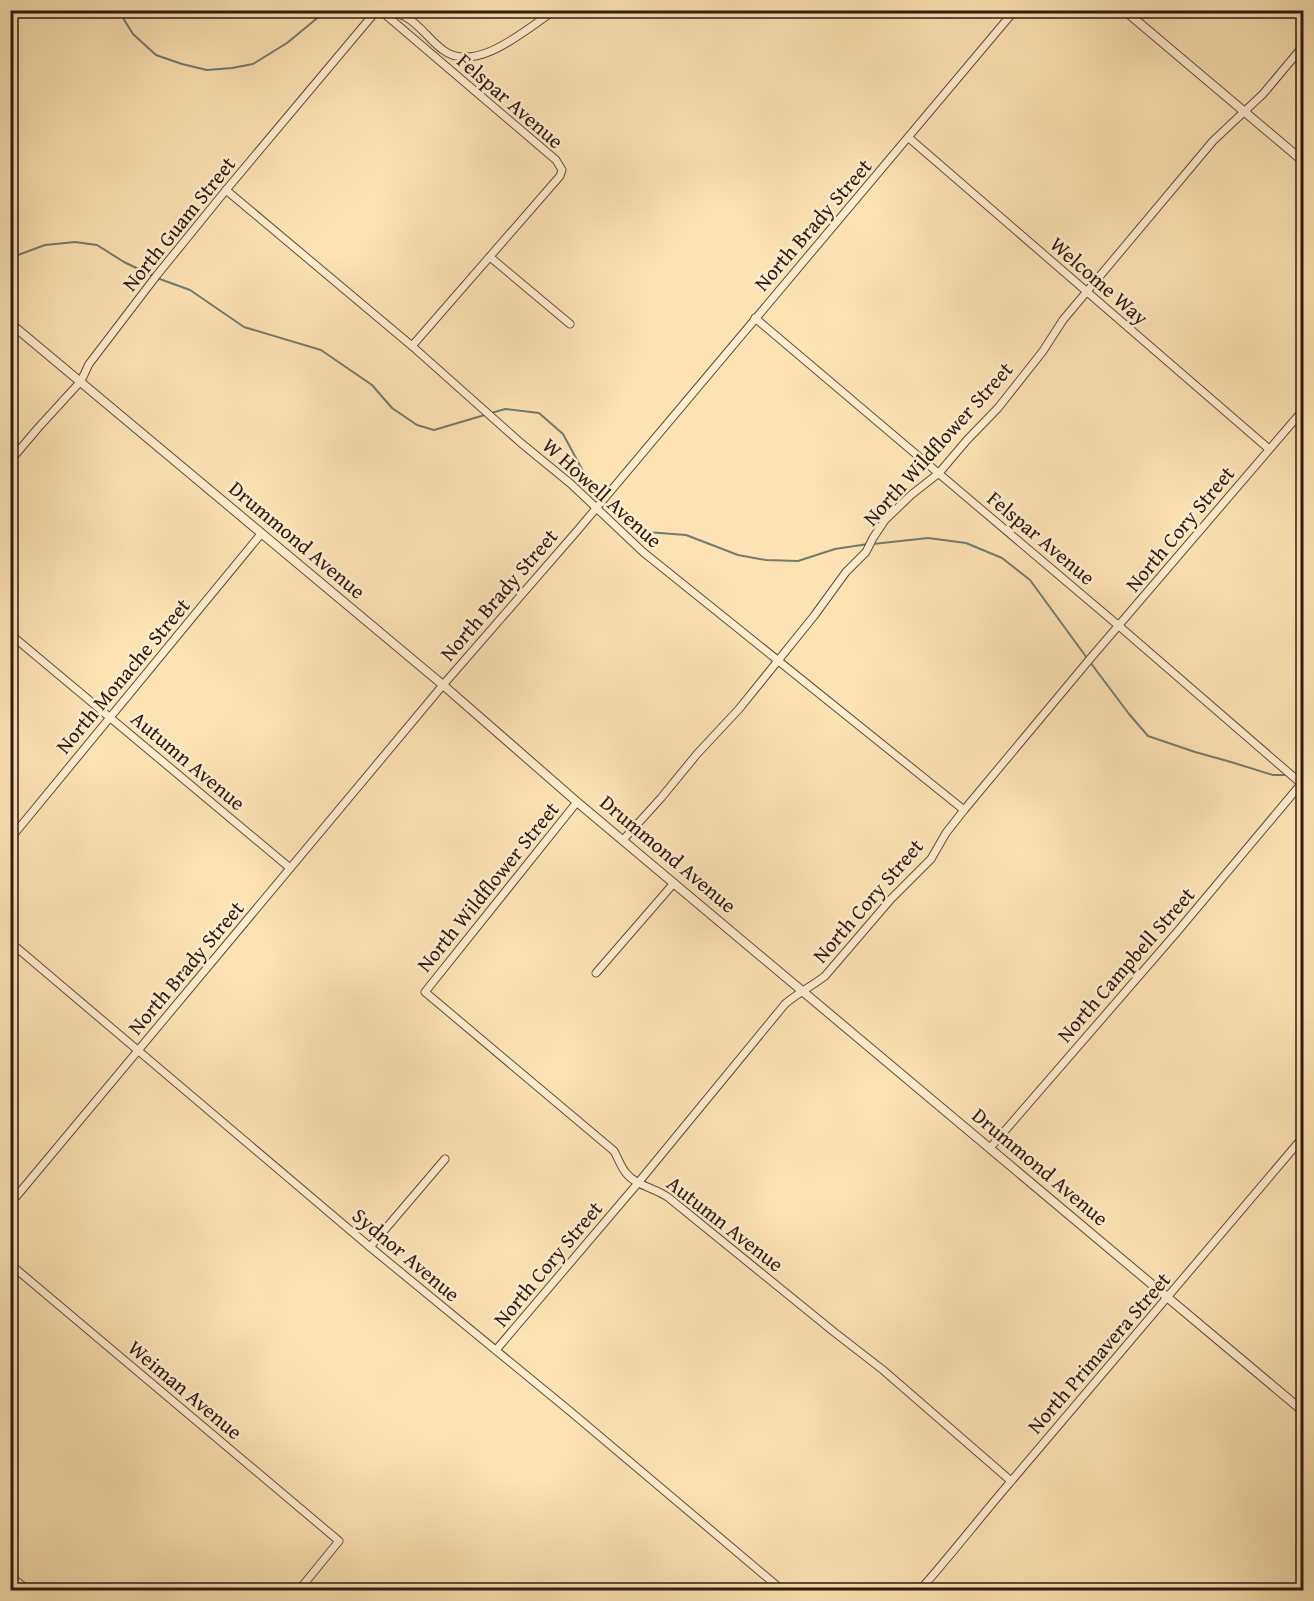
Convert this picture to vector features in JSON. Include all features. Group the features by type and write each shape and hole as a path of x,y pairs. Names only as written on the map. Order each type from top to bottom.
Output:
{"street":[{"name":"North Guam Street","path":"10,461 81,381 89,364 157,275 378,10"},
{"name":"Felspar Avenue","path":"378,10 555,160 562,170 560,176 490,257"},
{"path":"386,10 404,16 444,51 461,57 478,56 497,49 555,10"},
{"name":"North Brady Street","path":"10,1204 443,685 909,138 1015,10"},
{"path":"1124,10 1304,162"},
{"name":"North Wildflower Street","path":"622,840 739,710 846,572 866,552 885,520 939,473 998,408 1043,351 1063,320 1213,141 1263,94 1304,45"},
{"name":"Welcome Way","path":"909,138 1269,449"},
{"name":"W Howell Avenue","path":"226,190 412,346 521,443 571,484 643,552 964,810"},
{"path":"412,346 490,257 570,324"},
{"name":"Felspar Avenue","path":"755,318 1119,626 1302,785"},
{"name":"Drummond Avenue","path":"10,323 443,685 622,840 1304,1412"},
{"name":"North Cory Street","path":"496,1350 638,1183 785,1004 825,976 891,899 931,859 946,833 964,810 1304,409"},
{"name":"North Monache Street","path":"10,839 261,534"},
{"name":"Autumn Avenue","path":"10,634 290,868"},
{"name":"North Campbell Street","path":"990,1148 1302,785"},
{"name":"North Wildflower Street","path":"424,992 577,802"},
{"path":"596,973 674,883"},
{"name":"Sydnor Avenue","path":"10,942 370,1247 782,1590"},
{"name":"Autumn Avenue","path":"424,992 614,1150 627,1175 638,1183 660,1191 669,1198 883,1370 1011,1481"},
{"name":"North Primavera Street","path":"920,1590 1304,1136"},
{"path":"370,1247 445,1159"},
{"name":"Weiman Avenue","path":"10,1264 339,1541 299,1590"},
{"path":"12,1579 28,1590"}],"waterway":[{"path":"118,10 133,34 156,55 207,70 253,64 287,43 327,10"},
{"path":"10,258 45,245 75,242 97,245 124,262 157,278 190,290 244,327 321,350 372,385 392,408 417,425 434,430 505,409 539,413 563,434 601,498"},
{"path":"605,502 628,524 647,532 686,535 738,555 766,560 798,561 835,549 868,544"},
{"path":"873,544 928,538 966,543 1002,558 1030,580 1087,658"},
{"path":"1090,662 1148,736 1273,775 1289,775"},
{"path":"1294,774 1304,774"}]}
